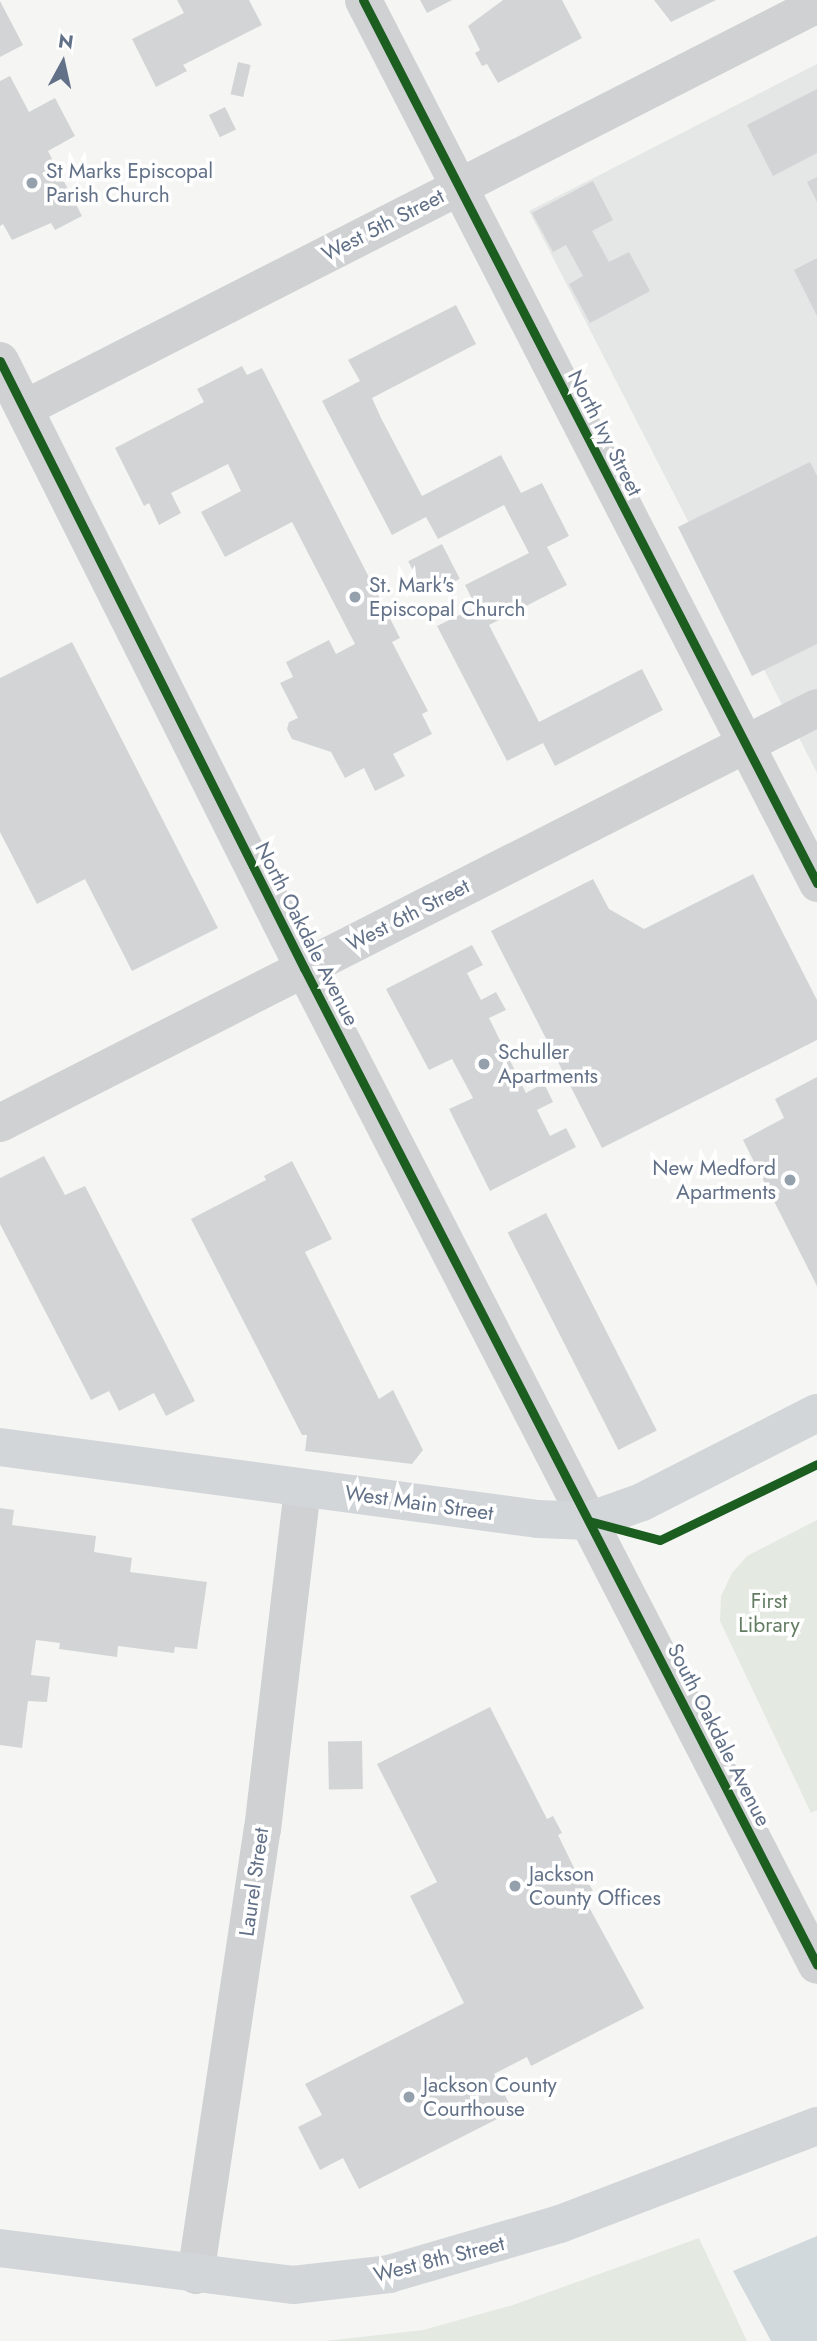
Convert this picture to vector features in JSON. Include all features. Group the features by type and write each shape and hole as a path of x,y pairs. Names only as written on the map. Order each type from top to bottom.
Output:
{"main road":[{"name":"West Main Street","path":"0,1447 538,1519 589,1521 642,1503 817,1413"},
{"name":"West 8th Street","path":"0,2248 195,2275 293,2285 389,2274 561,2224 817,2126"}],"street":[{"name":"North Ivy Street","path":"363,0 817,883"},
{"name":"West 5th Street","path":"24,408 817,4"},
{"name":"North Oakdale Avenue","path":"0,361 304,968 589,1521"},
{"name":"West 6th Street","path":"0,1123 817,708"},
{"name":"Laurel Street","path":"195,2275 262,1829 302,1487"},
{"name":"South Oakdale Avenue","path":"589,1521 817,1965"}],"shaded area":[{"path":"817,64 817,773 529,211"},
{"path":"817,2236 817,2341 771,2341 733,2271"}],"green space":[{"name":"First Library","path":"817,1520 817,1810 811,1813 720,1621 721,1596 732,1573 747,1556"},
{"path":"699,2238 747,2341 325,2341 423,2330 513,2305"}],"building":[{"path":"177,0 249,0 262,25 183,65 187,71 156,87 132,39 184,13"},
{"path":"420,0 452,0 427,13"},
{"path":"503,0 562,0 582,38 498,83 487,64 482,66 475,53 480,50 468,26"},
{"path":"654,0 716,0 671,22"},
{"path":"0,1 23,45 0,57"},
{"path":"238,62 251,65 243,97 231,94"},
{"name":"St Marks Episcopal Parish Church","path":"10,76 29,112 55,98 75,136 48,151 82,216 55,230 51,223 12,240 3,224 0,226 0,81"},
{"path":"817,89 817,153 773,176 747,125"},
{"path":"225,107 236,129 220,137 209,115"},
{"path":"817,177 817,202 807,182"},
{"path":"593,181 613,220 592,231 609,262 629,252 650,291 590,323 569,284 583,276 566,245 553,252 532,213"},
{"path":"817,258 817,316 794,270"},
{"path":"456,305 476,344 372,398 381,418 422,496 501,455 521,493 542,483 569,536 547,547 567,585 489,625 539,722 642,669 663,710 555,766 543,743 507,761 437,626 476,607 465,585 529,553 504,505 438,539 426,517 392,535 322,401 360,381 348,360"},
{"name":"St. Mark's Episcopal Church","path":"242,366 247,375 262,368 400,638 392,642 428,711 422,714 432,734 393,754 405,776 375,791 364,768 345,778 331,752 292,739 287,729 289,722 298,718 280,683 293,677 286,662 329,640 336,654 355,644 292,522 225,557 201,512 241,491 228,464 171,493 181,513 159,525 149,503 144,506 115,448 204,402 197,389"},
{"path":"810,462 817,476 817,644 752,676 678,527"},
{"path":"442,544 460,579 426,596 408,561"},
{"path":"72,642 218,928 132,971 85,879 37,904 0,832 0,678"},
{"path":"753,874 817,1000 817,1040 602,1148 491,931 593,879 609,909 644,929"},
{"name":"Schuller Apartments","path":"472,945 483,965 467,973 481,1000 496,992 506,1010 489,1018 526,1093 544,1083 553,1102 537,1110 550,1136 566,1128 576,1147 490,1191 449,1109 473,1098 452,1059 429,1070 386,989"},
{"name":"New Medford Apartments","path":"817,1077 817,1286 743,1140 784,1118 775,1099"},
{"path":"44,1156 65,1195 85,1186 195,1401 166,1416 154,1393 119,1411 109,1391 91,1400 0,1224 0,1178"},
{"path":"292,1161 332,1239 305,1252 379,1399 393,1390 423,1450 412,1464 305,1451 307,1435 302,1435 191,1219 266,1180 264,1176"},
{"path":"546,1213 657,1430 618,1450 508,1233"},
{"path":"0,1508 14,1510 12,1525 96,1536 94,1552 132,1558 130,1572 207,1582 197,1649 175,1647 174,1653 118,1646 117,1657 59,1649 60,1643 36,1640 31,1675 50,1677 47,1702 28,1701 22,1748 0,1745"},
{"name":"Jackson County Offices","path":"490,1707 547,1819 553,1816 562,1833 558,1835 579,1878 584,1875 593,1891 583,1896 644,2008 531,2066 527,2057 494,2074 513,2111 359,2189 343,2158 320,2170 298,2127 322,2115 305,2084 464,2003 410,1896 437,1882 377,1764"},
{"path":"362,1741 363,1789 329,1790 328,1742"}],"cycle path":[{"path":"363,0 817,883"},
{"path":"0,361 304,968 817,1965"},
{"path":"589,1521 660,1540 817,1464"}],"place":[{"name":"St Marks Episcopal Parish Church","path":"32,183"},
{"name":"St. Mark's Episcopal Church","path":"355,597"},
{"name":"Schuller Apartments","path":"484,1064"},
{"name":"New Medford Apartments","path":"790,1180"},
{"name":"Jackson County Offices","path":"515,1886"},
{"name":"Jackson County Courthouse","path":"409,2097"}]}
